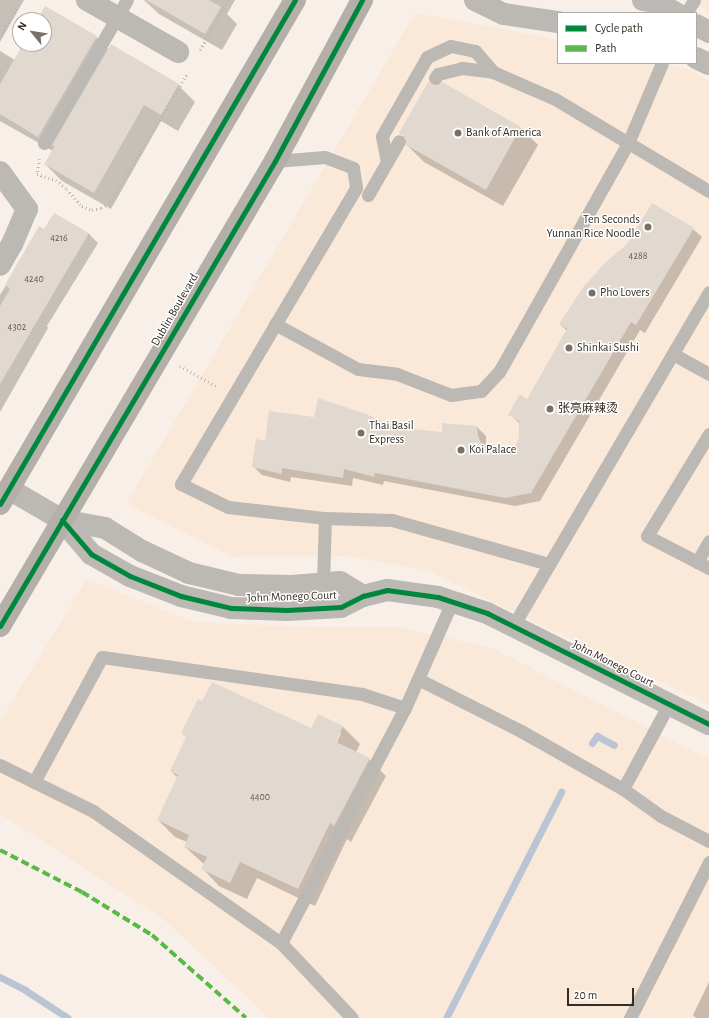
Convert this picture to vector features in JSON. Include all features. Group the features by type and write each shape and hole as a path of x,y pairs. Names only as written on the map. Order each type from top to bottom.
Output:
{"main road":[{"path":"4,497 295,0"},
{"name":"Dublin Boulevard","path":"0,626 275,161 362,0"}],"street":[{"path":"87,0 122,9 188,58"},
{"path":"476,0 504,14 557,22"},
{"path":"643,0 656,2 674,12"},
{"path":"697,26 709,32"},
{"path":"697,58 709,64"},
{"path":"0,172 27,209 12,244 0,265"},
{"name":"John Monego Court","path":"4,497 62,520 105,528 142,551 189,574 238,585 292,586 323,582 340,582 363,596"},
{"name":"John Monego Court","path":"62,520 91,554 130,576 181,596 231,608 287,610 341,607 363,596 388,590 438,597 487,613 709,724"}],"lane":[{"path":"687,12 694,0"},
{"path":"44,143 122,9"},
{"path":"387,162 382,136 427,57 451,46 475,50 493,72"},
{"path":"275,324 358,369 397,374 451,395 481,391 499,372 628,143 662,64"},
{"path":"435,78 438,74 462,68 493,72 555,99 709,191"},
{"path":"368,195 399,142"},
{"path":"275,161 325,157 353,168 356,188 181,484 228,507 325,518 392,520 549,564"},
{"path":"513,626 709,292"},
{"path":"673,354 709,374"},
{"path":"709,434 647,536 709,568"},
{"path":"323,582 325,518"},
{"path":"697,562 709,541"},
{"path":"282,943 405,708 452,602"},
{"path":"34,782 102,657 362,694 405,708"},
{"path":"418,679 521,731 623,789 661,816 709,841"},
{"path":"623,789 669,704"},
{"path":"0,765 93,810 282,943 352,1018"},
{"path":"630,1018 709,862"}],"path":[{"path":"0,36 21,0"},
{"path":"44,143 37,174 56,180 67,189 82,206 92,210 101,208 110,203 188,58 228,0"},
{"path":"160,355 233,395"}],"shaded area":[{"path":"689,0 709,0 709,12"},
{"path":"415,13 557,40 557,64 664,64 691,70 709,81 709,705 426,570 345,556 232,557 126,504"},
{"path":"87,579 194,622 313,627 399,627 492,648 709,759 709,1018 269,1018 163,919 0,814 0,721"}],"building":[{"path":"146,0 209,0 221,7 205,34"},
{"path":"45,6 97,36 38,137 0,114 0,84 18,52 52,52 52,12 42,12"},
{"path":"111,44 179,84 161,115 144,105 94,193 44,164 55,146 52,145"},
{"name":"Bank of America","path":"428,82 434,86 442,82 521,127 486,190 406,145 406,137 399,133"},
{"path":"652,203 694,228 636,325 631,322 531,493 505,498 375,473 374,477 344,469 343,478 282,468 282,474 252,467 256,439 265,441 269,411 314,417 318,398 366,414 395,427 442,432 442,423 477,426 478,436 482,445 492,455 507,452 515,446 519,438 519,421 508,415 520,394 527,399 567,329 559,324 584,286 605,263 627,244"},
{"path":"54,213 89,233 0,384 0,306 10,289 5,285 39,226 44,229"},
{"path":"212,682 311,728 318,714 343,726 336,742 370,758 334,826 330,823 298,889 240,862 230,883 201,869 207,857 184,847 189,835 157,820 178,775 170,771 186,737 181,733 198,699 202,701"}],"waterway":[{"path":"592,743 597,736 614,745"},
{"path":"446,1018 561,792"},
{"path":"0,977 25,990 68,1018"}],"marked path":[{"path":"0,850 82,892 152,935 246,1018"}],"cycle path":[{"path":"0,504 295,0"},
{"path":"0,626 275,161 362,0"},
{"path":"62,520 91,554 130,576 181,596 231,608 287,610 341,607 363,596 387,590 438,597 487,613 709,724"}],"place":[{"name":"Bank of America","path":"458,133"},
{"name":"Ten Seconds Yunnan Rice Noodle","path":"648,227"},
{"name":"Pho Lovers","path":"592,293"},
{"name":"Shinkai Sushi","path":"569,348"},
{"name":"张亮麻辣烫","path":"550,409"},
{"name":"Thai Basil Express","path":"361,433"},
{"name":"Koi Palace","path":"461,450"}]}
